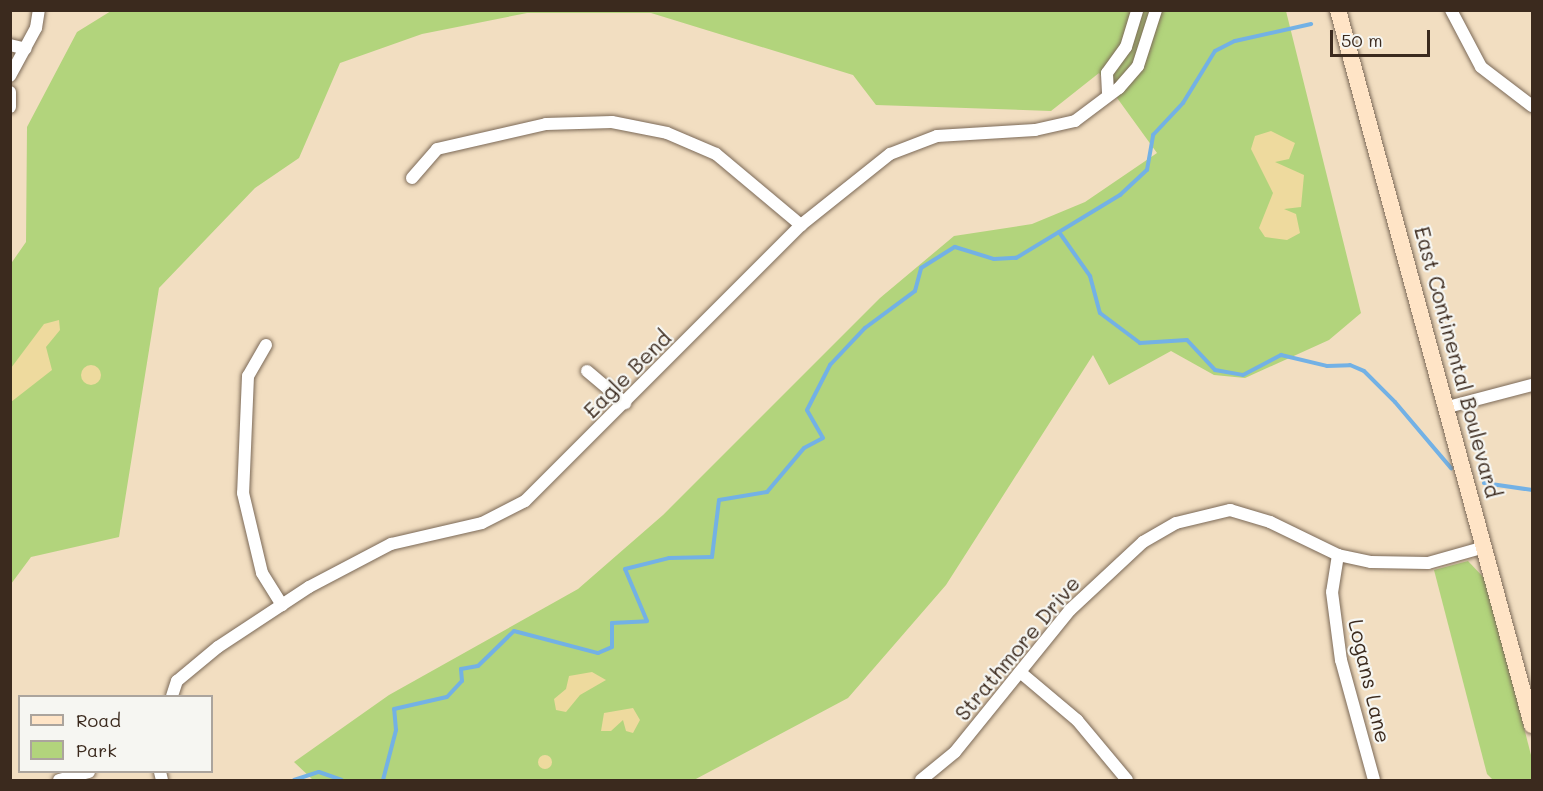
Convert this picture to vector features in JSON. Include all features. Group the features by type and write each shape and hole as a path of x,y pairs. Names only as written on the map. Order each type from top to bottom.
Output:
{"main road":[{"name":"East Continental Boulevard","path":"1338,10 1533,725"}],"street":[{"path":"10,76 26,49 39,10"},
{"path":"1107,93 1107,73 1126,47 1137,10"},
{"name":"Eagle Bend","path":"172,695 177,681 282,604 391,544 482,523 525,501 801,225 890,154 937,136 1060,126 1075,121 1107,93 1119,88 1145,54 1156,10"},
{"path":"1451,10 1481,67 1533,106"},
{"path":"10,45 26,49"},
{"path":"10,92 10,107"},
{"path":"412,177 437,149 546,124 612,122 667,133 716,154 801,225"},
{"path":"266,345 248,376 243,493 262,573 282,604"},
{"path":"587,371 625,403"},
{"path":"1448,407 1533,385"},
{"name":"Strathmore Drive","path":"921,780 955,752 1070,610 1143,542 1176,523 1230,510 1270,522 1338,555 1371,562 1428,563 1485,547"},
{"name":"Logans Lane","path":"1338,555 1332,592 1341,660 1374,780"},
{"path":"1020,672 1077,720 1127,780"},
{"path":"59,780 82,773"}],"green space":[{"path":"111,11 1286,11 1361,313 1329,340 1245,378 1214,375 1171,351 1109,385 1093,355 946,585 848,698 694,780 313,780 294,762 389,695 578,589 663,515 880,298 954,236 1032,224 1085,202 1157,153 1099,73 1051,111 876,105 853,75 651,13 527,13 422,34 340,63 299,158 255,188 159,288 119,537 31,557 11,584 10,265 26,242 27,127 77,32"},
{"path":"1468,561 1486,580 1532,759 1532,780 1493,780 1487,774 1434,570"}],"sand":[{"path":"1271,131 1295,143 1289,159 1275,162 1304,175 1301,207 1284,209 1296,214 1300,233 1287,240 1265,237 1259,228 1273,193 1251,149 1255,136"},
{"path":"59,320 60,330 46,347 52,370 11,402 11,368 44,324"},
{"path":"91,365 98,368 101,375 98,382 91,385 84,382 81,375 84,368"},
{"path":"592,672 606,680 580,695 566,712 556,710 554,699 566,689 569,676"},
{"path":"633,708 640,720 633,733 626,731 623,720 611,731 601,731 604,713"},
{"path":"542,755 548,755 552,762 548,769 542,769 538,765 538,759"}],"waterway":[{"path":"383,780 396,730 394,709 447,697 462,681 461,669 478,666 514,631 598,653 612,647 612,623 647,621 625,569 669,558 712,557 719,500 767,492 804,448 823,438 807,410 830,365 865,328 915,291 921,268 955,247 994,259 1016,258 1120,195 1147,170 1153,135 1183,103 1215,51 1235,41 1311,24"},
{"path":"1059,232 1090,276 1100,313 1140,343 1187,340 1215,370 1243,375 1281,355 1327,366 1350,365 1364,371 1395,402 1451,468"},
{"path":"1484,483 1532,490"},
{"path":"294,780 319,772 342,780"}]}
